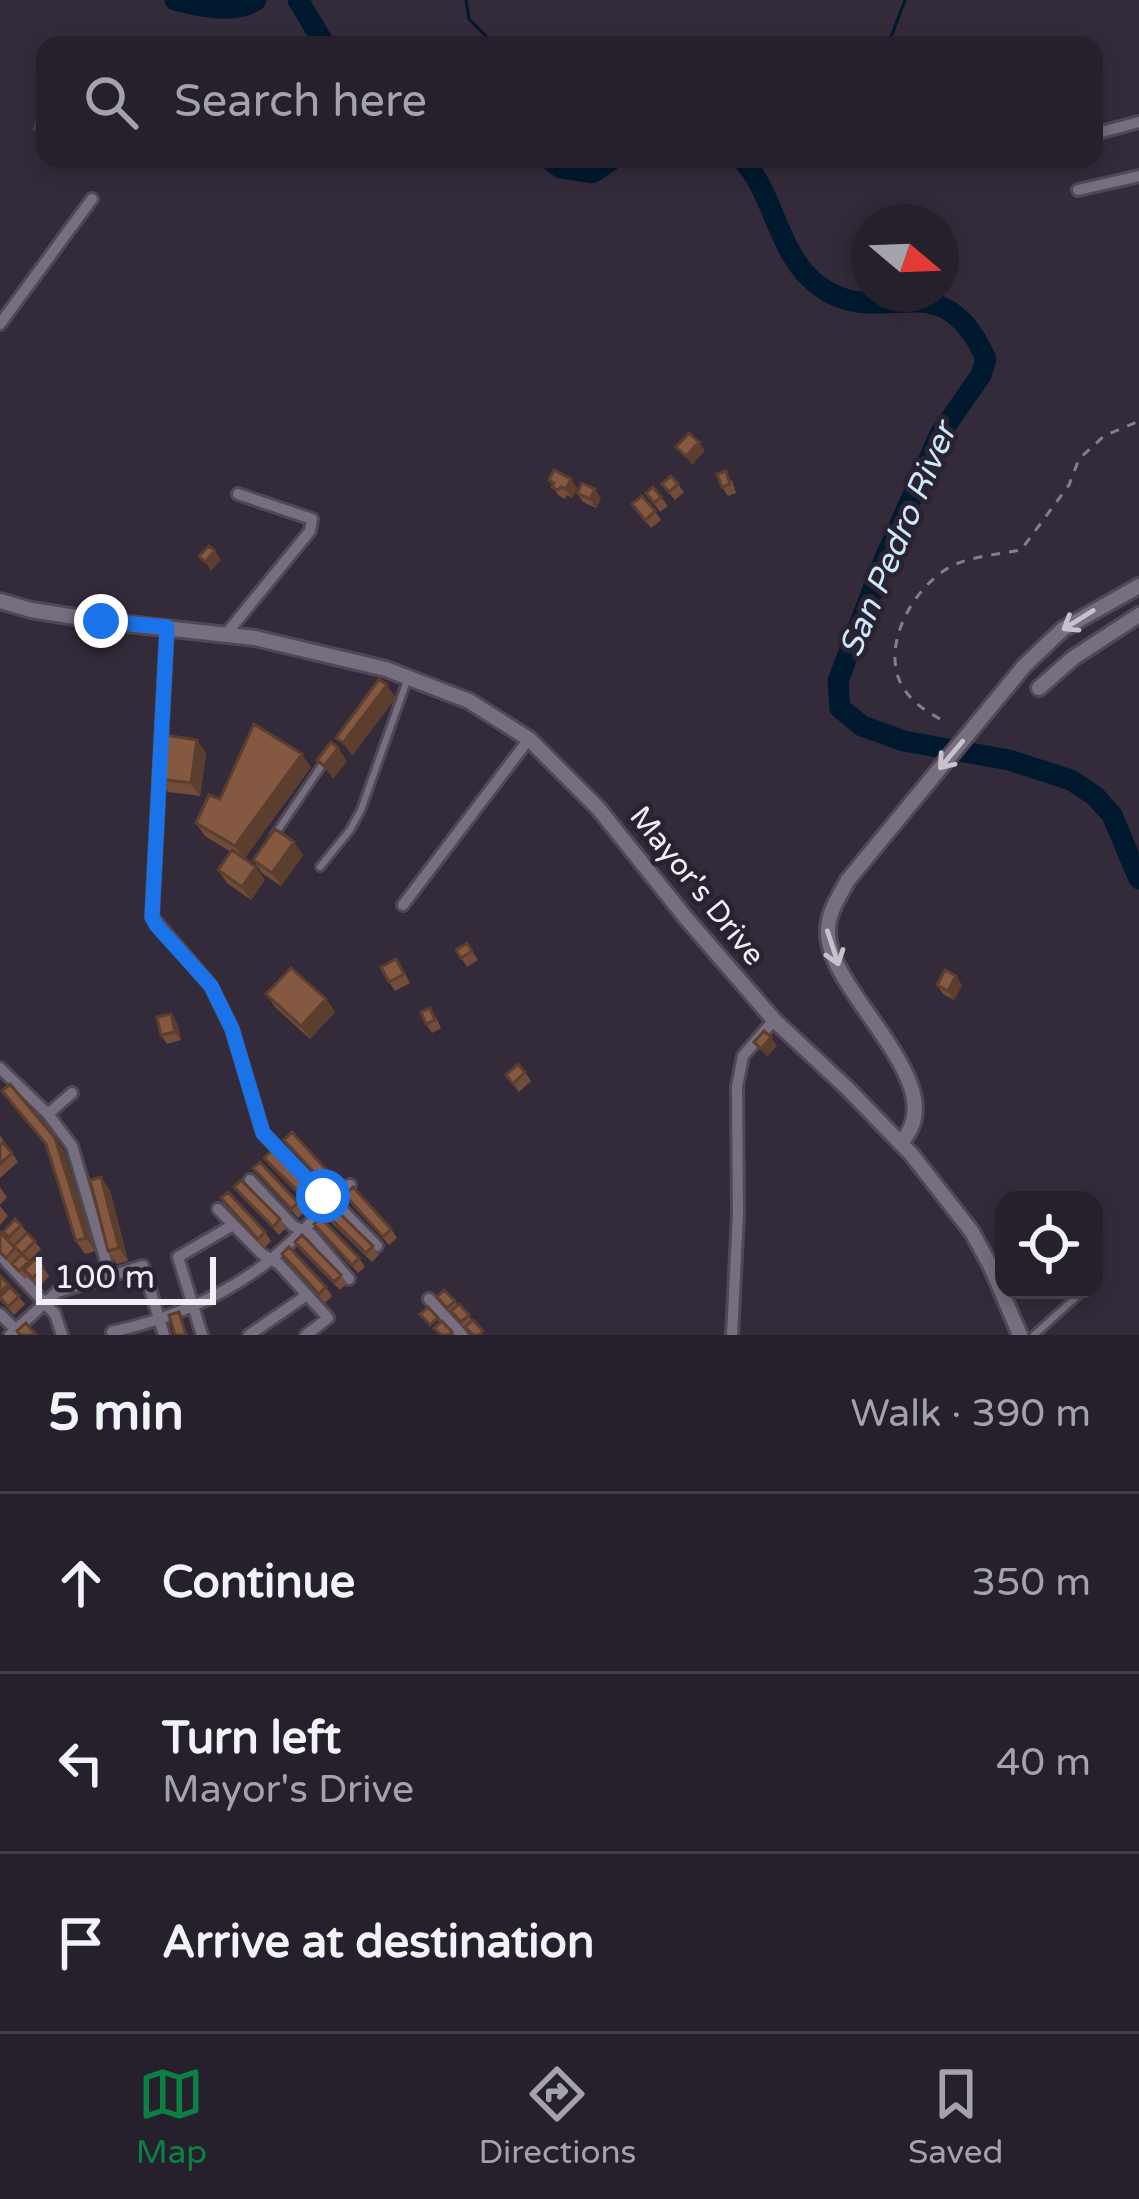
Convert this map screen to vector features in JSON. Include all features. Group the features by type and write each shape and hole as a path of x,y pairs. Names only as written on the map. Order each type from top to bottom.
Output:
{"street":[{"path":"1103,132 1139,122"},
{"path":"1078,190 1139,176"},
{"path":"0,324 92,199"},
{"path":"226,634 310,531 312,519 238,494"},
{"path":"900,1143 911,1132 916,1117 914,1093 832,955 827,928 830,915 848,880 1025,665 1063,629 1139,586"},
{"name":"Mayor's Drive","path":"0,601 101,621 255,638 386,669 469,701 529,739 598,808 774,1020 900,1143 972,1232 1020,1335"},
{"path":"1039,688 1072,658 1139,615"},
{"path":"167,627 152,917 211,986 232,1029 263,1133 376,1246"},
{"path":"403,905 529,739"},
{"path":"732,1335 737,1086 743,1056 774,1020"},
{"path":"0,1068 48,1114 72,1146 110,1275"},
{"path":"48,1114 72,1094"},
{"path":"250,1180 293,1226 311,1234 349,1279"},
{"path":"112,1332 160,1321 219,1294 271,1259 350,1185"},
{"path":"218,1209 262,1254 279,1264 328,1318 306,1335"},
{"path":"202,1335 178,1257 233,1225"},
{"path":"0,1255 55,1314 62,1335"},
{"path":"0,1314 13,1332 57,1292 142,1266 164,1335"},
{"path":"249,1335 307,1295"},
{"path":"429,1299 462,1335"}],"lane":[{"path":"320,867 361,810 408,678"},
{"path":"272,840 335,745"},
{"path":"1034,1335 1074,1299"}],"path":[{"path":"940,719 917,706 901,686 893,659 901,624 920,591 955,564 1021,550 1069,485 1079,459 1104,436 1139,421"}],"building":[{"path":"689,433 699,442 686,456 676,447"},
{"path":"554,470 571,479 566,489 552,487 549,480"},
{"path":"726,471 730,484 722,487 717,474"},
{"path":"671,476 678,484 669,492 662,484"},
{"path":"582,483 595,489 590,499 577,493"},
{"path":"653,487 661,497 654,503 646,493"},
{"path":"642,496 655,511 645,520 632,504"},
{"path":"209,546 215,551 205,562 199,556"},
{"path":"379,679 387,685 343,743 336,738"},
{"path":"254,724 302,754 235,846 196,823 209,795 220,799"},
{"path":"165,735 197,740 191,783 159,779"},
{"path":"331,742 338,748 324,766 317,760"},
{"path":"275,829 294,842 272,873 253,860"},
{"path":"232,850 256,867 242,887 218,870"},
{"path":"467,943 472,951 461,958 456,950"},
{"path":"396,959 404,974 389,982 381,967"},
{"path":"291,968 326,999 301,1026 266,994"},
{"path":"945,970 956,976 948,991 937,985"},
{"path":"430,1008 435,1020 426,1024 421,1012"},
{"path":"171,1014 175,1032 161,1035 157,1017"},
{"path":"764,1031 771,1037 761,1049 754,1042"},
{"path":"518,1064 525,1072 513,1084 506,1075"},
{"path":"10,1084 55,1138 86,1238 76,1241 46,1144 2,1091"},
{"path":"292,1132 330,1174 322,1181 284,1140"},
{"path":"3,1143 12,1153 0,1164 0,1146"},
{"path":"272,1150 312,1191 305,1198 264,1158"},
{"path":"260,1162 298,1203 291,1209 253,1168"},
{"path":"101,1177 119,1248 108,1251 90,1180"},
{"path":"241,1180 280,1219 273,1227 234,1187"},
{"path":"353,1187 391,1229 383,1237 345,1195"},
{"path":"228,1192 265,1232 258,1239 221,1198"},
{"path":"332,1206 373,1246 366,1253 325,1213"},
{"path":"321,1218 359,1258 352,1265 314,1224"},
{"path":"15,1219 21,1225 9,1237 3,1232"},
{"path":"0,1232 15,1248 6,1258 0,1252"},
{"path":"27,1233 35,1241 22,1254 14,1246"},
{"path":"302,1235 341,1275 334,1282 295,1242"},
{"path":"289,1247 326,1287 319,1294 282,1254"},
{"path":"22,1254 29,1261 19,1271 12,1264"},
{"path":"35,1259 43,1267 33,1278 24,1270"},
{"path":"10,1287 19,1296 8,1307 0,1297"},
{"path":"444,1290 455,1301 447,1308 437,1297"},
{"path":"459,1304 469,1315 461,1322 451,1311"},
{"path":"428,1307 438,1318 430,1325 420,1314"},
{"path":"179,1312 186,1335 175,1335 169,1315"},
{"path":"473,1320 483,1331 479,1335 465,1327"},
{"path":"442,1321 452,1332 449,1335 434,1328"},
{"path":"26,1323 36,1335 20,1335 17,1331"}],"waterway":[{"name":"San Pedro River","path":"175,0 227,8 256,0"},
{"name":"San Pedro River","path":"298,0 320,36"},
{"path":"466,0 469,19 486,36"},
{"path":"891,36 905,0"},
{"name":"San Pedro River","path":"561,168 592,173 600,168"},
{"name":"San Pedro River","path":"749,168 794,258 819,286 866,303 930,303 950,311 969,329 986,359 981,375 940,434 884,560 838,681 840,708 862,726 904,741 1009,760 1071,780 1112,815 1139,879"}],"route":[{"path":"101,621 167,627 152,917 211,986 232,1029 263,1133 323,1196"}]}
